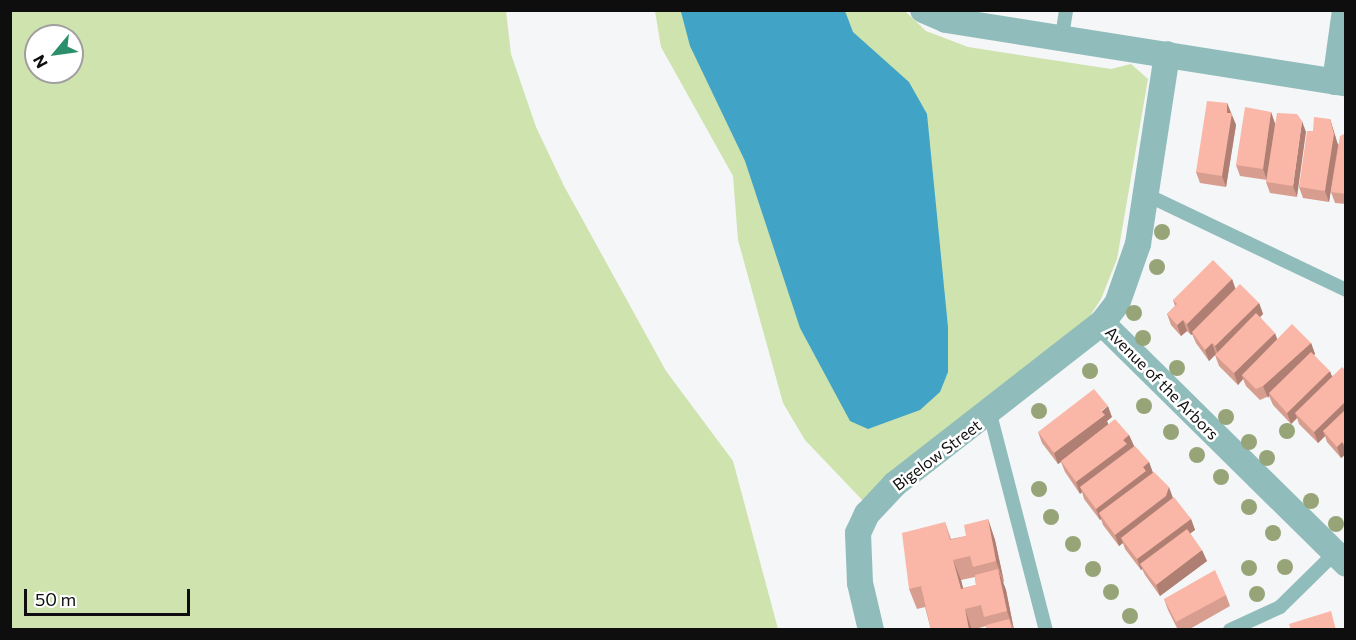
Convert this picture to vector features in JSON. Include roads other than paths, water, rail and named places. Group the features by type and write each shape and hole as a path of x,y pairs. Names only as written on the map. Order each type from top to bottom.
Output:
{"street":[{"path":"923,10 946,20 1062,36 1340,82 1345,10"},
{"name":"Avenue of the Arbors","path":"1167,54 1130,275 1102,323 1340,559"},
{"name":"Bigelow Street","path":"871,630 860,583 858,533 867,513 895,484 990,414 1102,323"}],"lane":[{"path":"1062,36 1066,10"},
{"path":"1145,194 1346,290"},
{"path":"990,414 1046,630"},
{"path":"1230,630 1280,607 1340,559"}],"water":[{"path":"845,11 853,32 909,82 927,114 948,327 948,372 940,392 920,410 868,429 850,421 800,328 745,161 690,46 681,12"}]}
